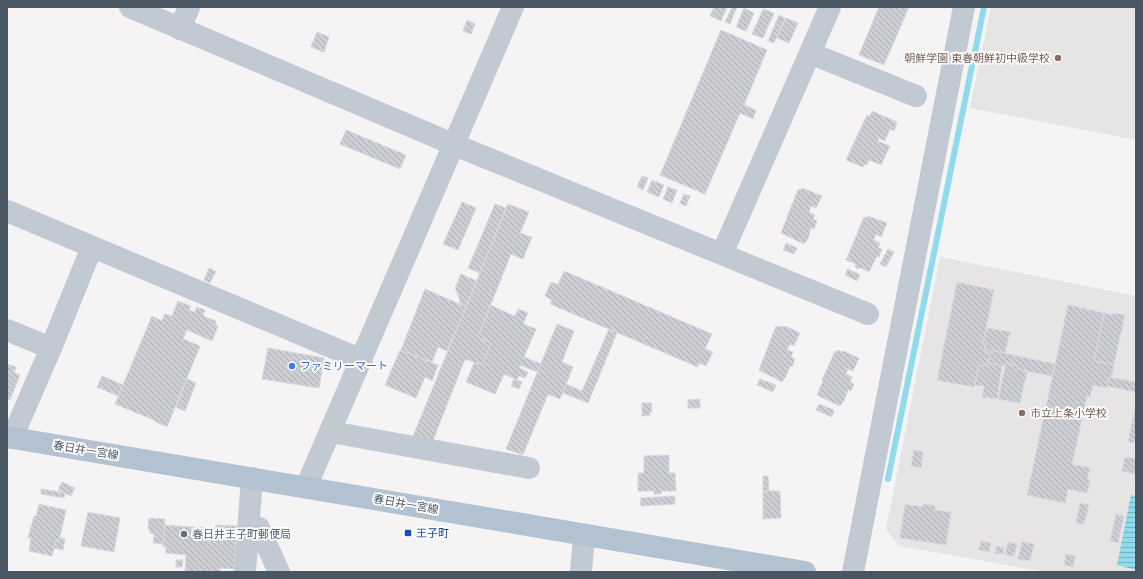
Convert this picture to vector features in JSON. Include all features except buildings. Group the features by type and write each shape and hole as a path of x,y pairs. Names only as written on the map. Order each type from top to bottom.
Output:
{"main road":[{"name":"春日井一宮線","path":"9,437 805,572"}],"street":[{"path":"130,7 455,145 868,314"},
{"path":"180,28 190,7"},
{"path":"306,487 514,7"},
{"path":"722,254 830,7"},
{"path":"853,572 964,7"},
{"path":"810,53 916,96"},
{"path":"7,211 362,360"},
{"path":"9,437 51,348 92,247"},
{"path":"7,330 51,348"},
{"path":"331,432 529,468"},
{"path":"245,572 252,478"},
{"path":"248,526 259,528 278,572"},
{"path":"581,572 584,535"}],"shaded area":[{"name":"朝鮮学園 東春朝鮮初中級学校","path":"991,7 1136,7 1136,140 970,108"},
{"name":"市立上条小学校","path":"940,257 1136,296 1136,572 1046,572 899,546 886,529"}],"water":[{"path":"1131,495 1136,496 1136,570 1117,565"}],"waterway":[{"path":"888,479 984,7"}],"place":[{"name":"朝鮮学園 東春朝鮮初中級学校","path":"1058,58"},
{"name":"ファミリーマート","path":"292,366"},
{"name":"市立上条小学校","path":"1022,413"},
{"name":"王子町","path":"408,533"},
{"name":"春日井王子町郵便局","path":"184,534"}]}
